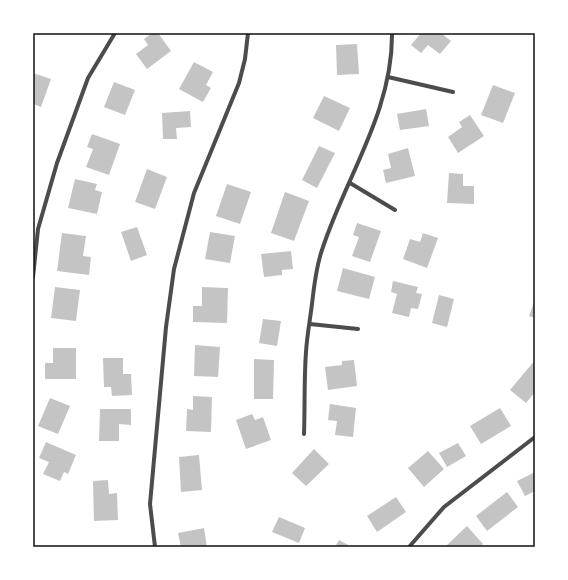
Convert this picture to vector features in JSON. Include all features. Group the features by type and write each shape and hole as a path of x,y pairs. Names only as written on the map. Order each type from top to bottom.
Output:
{"street":[{"path":"33,277 38,229 57,164 88,78 115,33"},
{"path":"155,547 150,504 166,327 174,269 194,193 239,83 245,59 248,33"},
{"path":"304,434 306,352 314,288 321,252 333,219 350,183 376,119 388,77 392,33"},
{"path":"388,77 453,92"},
{"path":"350,183 395,210"},
{"path":"310,324 358,329"},
{"path":"410,547 444,507 535,437"}],"building":[{"path":"152,33 158,33 171,51 147,69 136,54 148,45 144,39"},
{"path":"421,33 441,33 451,41 440,54 428,45 421,53 411,45"},
{"path":"357,44 359,74 337,75 336,45"},
{"path":"194,62 213,72 206,85 211,88 203,102 179,89"},
{"path":"33,73 51,79 41,107 33,104"},
{"path":"114,82 135,90 125,115 104,107"},
{"path":"493,85 515,93 503,123 481,115"},
{"path":"324,96 350,108 339,131 313,118"},
{"path":"426,109 429,126 400,130 397,114"},
{"path":"190,111 191,127 176,128 177,139 163,139 162,113"},
{"path":"470,115 484,136 458,153 448,137 462,127 459,122"},
{"path":"92,134 120,144 109,175 86,167 93,149 87,147"},
{"path":"319,146 335,153 317,188 302,180"},
{"path":"408,148 415,176 386,183 383,170 391,168 388,154"},
{"path":"147,169 167,177 155,209 135,202"},
{"path":"449,173 463,174 463,186 474,186 474,204 447,203"},
{"path":"75,179 97,184 95,190 102,192 97,214 68,208"},
{"path":"227,184 251,192 240,224 216,216"},
{"path":"285,192 309,201 294,241 271,233"},
{"path":"357,223 381,231 370,262 352,256 359,237 353,235"},
{"path":"137,227 147,255 131,261 121,232"},
{"path":"210,232 235,236 230,263 205,259"},
{"path":"62,233 86,236 83,256 91,257 89,275 57,271"},
{"path":"423,233 438,238 427,268 403,259 410,239 420,242"},
{"path":"291,251 293,269 282,270 282,275 264,277 261,254"},
{"path":"343,268 375,277 369,299 337,291"},
{"path":"393,281 418,287 416,293 422,294 418,309 411,308 409,317 392,313 397,294 391,292"},
{"path":"55,287 80,290 76,321 51,318"},
{"path":"202,287 228,288 227,323 193,322 193,306 202,306"},
{"path":"439,295 454,299 447,327 432,323"},
{"path":"535,299 535,318 529,316"},
{"path":"263,319 281,321 277,346 259,343"},
{"path":"195,345 220,347 218,377 194,376"},
{"path":"53,348 76,348 76,379 45,379 45,363 53,363"},
{"path":"103,358 123,358 123,374 131,374 132,395 112,396 111,387 104,387"},
{"path":"254,359 274,360 273,399 254,399"},
{"path":"354,360 357,386 328,390 325,367 342,365 342,361"},
{"path":"535,360 535,392 526,403 510,390"},
{"path":"193,396 212,397 211,432 186,431 187,409 193,410"},
{"path":"50,398 70,406 58,434 38,426"},
{"path":"330,404 356,408 353,437 335,435 337,421 328,420"},
{"path":"500,408 511,426 481,444 470,426"},
{"path":"100,409 131,409 131,425 119,424 119,441 99,441"},
{"path":"252,414 255,420 263,417 271,440 246,449 236,420"},
{"path":"46,442 76,455 68,474 64,472 60,481 43,474 49,462 39,458"},
{"path":"458,443 466,456 447,467 439,453"},
{"path":"314,449 329,464 306,486 292,473"},
{"path":"428,451 444,469 424,487 408,468"},
{"path":"199,455 202,490 181,492 179,457"},
{"path":"535,472 535,491 525,496 517,481"},
{"path":"108,480 109,494 117,493 118,520 94,521 93,481"},
{"path":"507,492 518,507 487,531 476,516"},
{"path":"396,497 406,512 377,532 367,516"},
{"path":"279,517 305,528 299,543 272,532"},
{"path":"467,526 483,544 480,547 445,547"},
{"path":"204,528 207,547 181,547 178,533"},
{"path":"339,540 352,547 335,547"}]}
